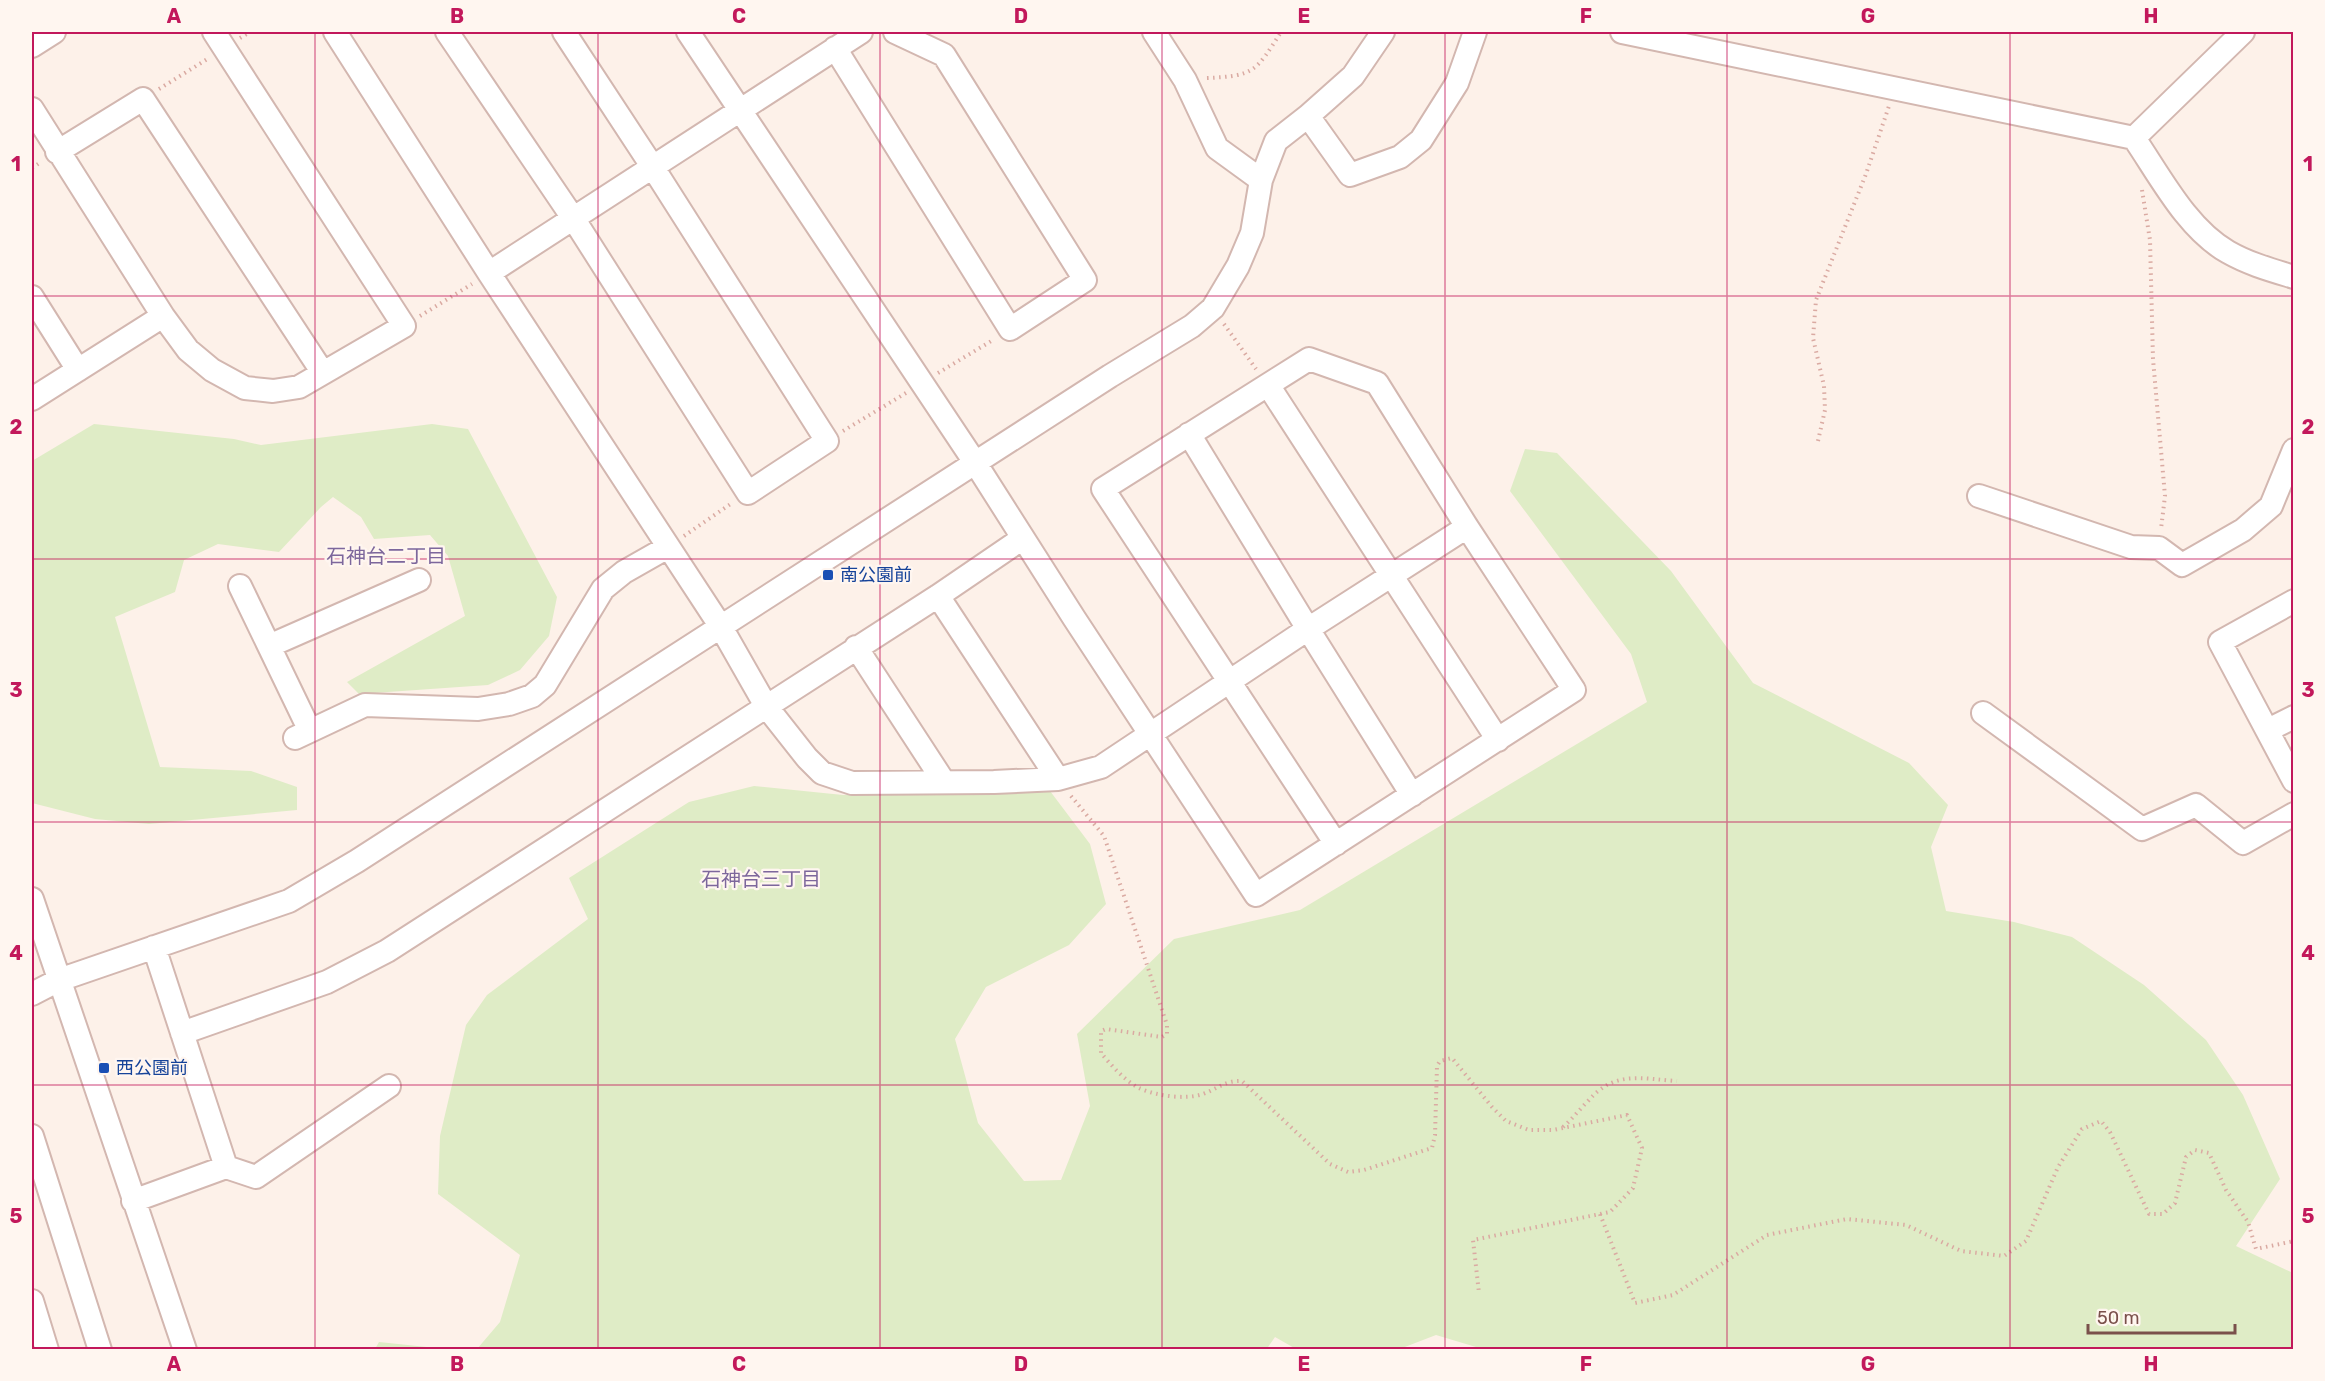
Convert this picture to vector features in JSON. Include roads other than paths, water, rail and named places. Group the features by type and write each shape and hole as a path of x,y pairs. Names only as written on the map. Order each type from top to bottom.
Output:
{"street":[{"path":"32,46 54,32"},
{"path":"334,32 721,627 766,706 807,758 822,773 852,783 944,782 1058,779 1101,767 1467,527"},
{"path":"447,32 573,218 748,493 827,441 564,32"},
{"path":"688,32 976,464 1256,895 1336,844 1498,740 1574,690 1467,527 1377,383 1309,359 1102,489 1336,844"},
{"path":"489,273 861,32"},
{"path":"835,48 1010,329 1085,280 944,55 895,32"},
{"path":"1154,32 1185,80 1217,148 1261,180"},
{"path":"32,994 58,980 289,901 367,855 1110,376 1192,326 1213,308 1238,266 1252,233 1261,180 1276,141 1353,76 1383,32"},
{"path":"1308,116 1350,175 1400,157 1421,140 1457,83 1475,32"},
{"path":"1622,32 2134,138 2193,224 2226,251 2254,265 2294,277"},
{"path":"2134,138 2243,32"},
{"path":"32,109 57,152 163,316 188,350 212,370 244,388 273,391 299,387 404,326 220,40"},
{"path":"57,152 143,99 323,373"},
{"path":"32,297 78,370"},
{"path":"32,399 163,316"},
{"path":"1268,385 1498,740"},
{"path":"1189,434 1412,795"},
{"path":"1978,496 2131,547 2159,548 2182,565 2243,530 2271,506 2294,450"},
{"path":"182,1033 327,982 387,951 938,596 1023,538"},
{"path":"240,586 268,646 302,735 365,705 478,709 509,704 532,696 544,685 603,589 624,572 668,547"},
{"path":"268,646 420,580"},
{"path":"938,596 1058,779"},
{"path":"2294,601 2220,642 2294,781"},
{"path":"856,647 944,782"},
{"path":"1983,713 2142,829 2196,805 2243,843 2294,814"},
{"path":"2268,730 2294,717"},
{"path":"32,899 185,1350"},
{"path":"154,947 226,1167"},
{"path":"133,1201 226,1167 256,1177 389,1086"},
{"path":"32,1136 100,1350"},
{"path":"32,1302 47,1350"}],"place":[{"name":"南公園前","path":"828,575"},
{"name":"西公園前","path":"104,1068"}],"district":[{"name":"石神台二丁目","path":"386,556"},
{"name":"石神台三丁目","path":"761,879"}]}
